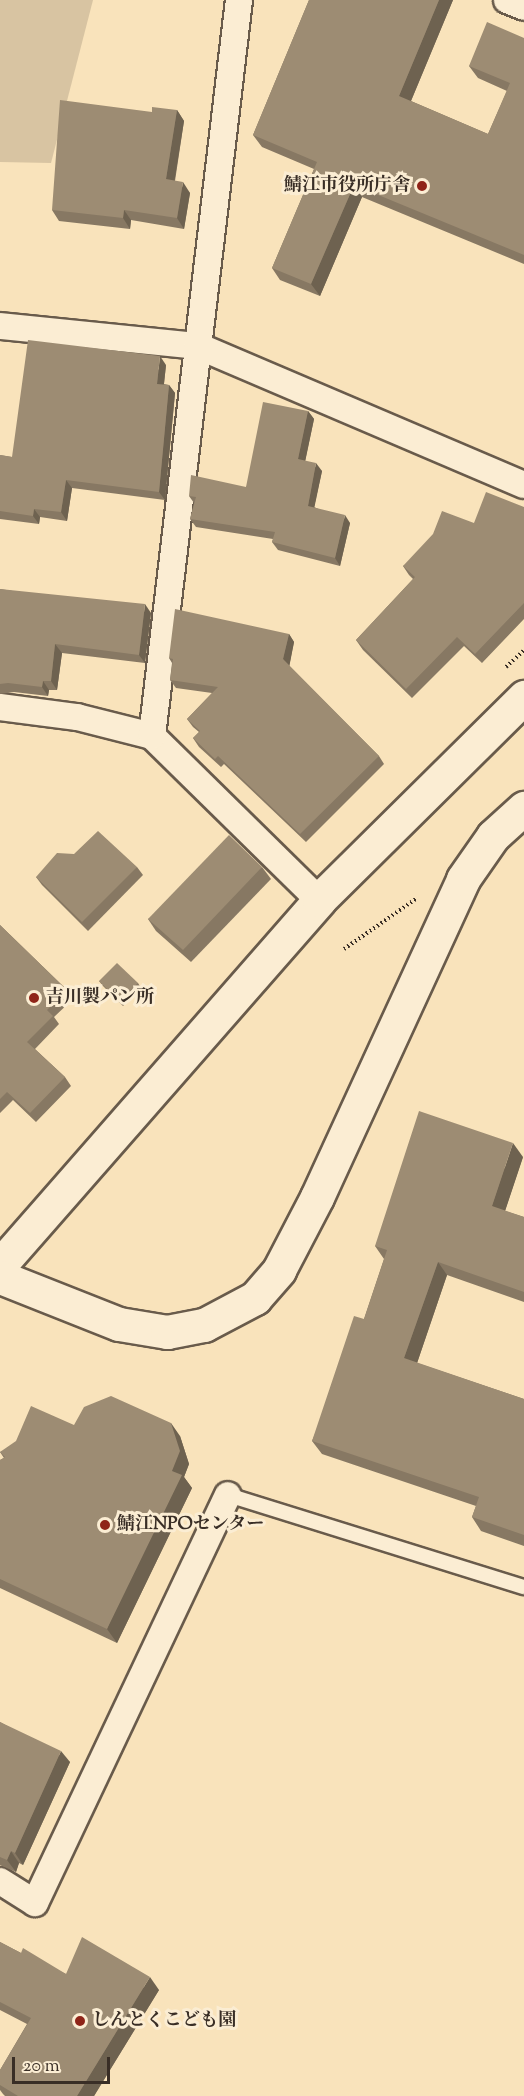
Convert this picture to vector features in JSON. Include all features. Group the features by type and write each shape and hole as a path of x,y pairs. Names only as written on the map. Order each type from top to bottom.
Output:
{"street":[{"path":"152,736 198,346 213,248 239,0"},
{"path":"507,0 524,7"},
{"path":"0,326 198,346 524,485"},
{"path":"0,1265 319,900 524,697"},
{"path":"0,707 77,717 152,736 319,900"},
{"path":"0,1277 119,1324 167,1332 204,1325 255,1298 279,1270 317,1197 463,879 493,836 524,808"},
{"path":"0,1881 35,1903 228,1495"}],"lane":[{"path":"228,1495 524,1587"}],"path":[{"path":"506,668 524,650"},
{"path":"344,949 425,892"}],"shaded area":[{"path":"0,0 93,0 51,163 0,162"}],"building":[{"name":"鯖江市役所庁舎","path":"309,0 439,0 399,96 488,134 510,83 469,66 487,22 524,38 524,255 354,185 311,284 272,268 317,162 253,135"},
{"path":"60,100 152,112 152,107 177,110 166,179 183,182 177,218 124,210 123,218 52,210"},
{"path":"28,340 160,356 157,384 169,385 159,492 66,480 61,512 34,509 33,516 0,511 0,455 12,457"},
{"path":"263,402 308,411 298,459 316,463 308,506 345,515 335,558 272,542 275,532 190,519 196,497 189,496 191,475 246,487"},
{"path":"486,492 524,507 524,603 475,654 457,637 406,689 356,640 415,577 403,566 433,534 442,511 474,523"},
{"path":"0,589 145,604 139,655 55,644 51,681 43,681 42,687 0,684"},
{"path":"175,609 289,634 283,659 379,756 300,834 218,756 215,759 193,738 200,731 187,719 218,687 170,680 173,659 169,658"},
{"path":"98,831 137,867 82,922 36,877 57,853 74,854"},
{"path":"229,835 262,867 183,950 148,919"},
{"path":"0,925 67,990 47,1010 53,1016 27,1042 65,1077 30,1113 7,1092 0,1099"},
{"path":"117,963 138,983 119,1001 99,981"},
{"path":"419,1111 513,1143 492,1206 524,1217 524,1292 438,1262 404,1358 524,1399 524,1535 472,1517 479,1497 312,1441 354,1316 364,1319 387,1250 375,1246"},
{"path":"111,1396 171,1423 180,1451 172,1471 182,1475 107,1629 0,1579 0,1460 5,1457 0,1452 16,1441 31,1406 74,1425 84,1407"},
{"path":"0,1722 61,1751 15,1853 11,1851 7,1860 0,1857"},
{"name":"しんとくこども園","path":"82,1937 150,1977 77,2096 18,2096 0,2085 0,2070 31,2018 0,2002 0,1942 21,1953 23,1948 66,1974"}],"place":[{"name":"鯖江市役所庁舎","path":"422,186"},
{"name":"吉川製パン所","path":"34,998"},
{"name":"鯖江NPOセンター","path":"105,1525"},
{"name":"しんとくこども園","path":"80,2021"}]}
